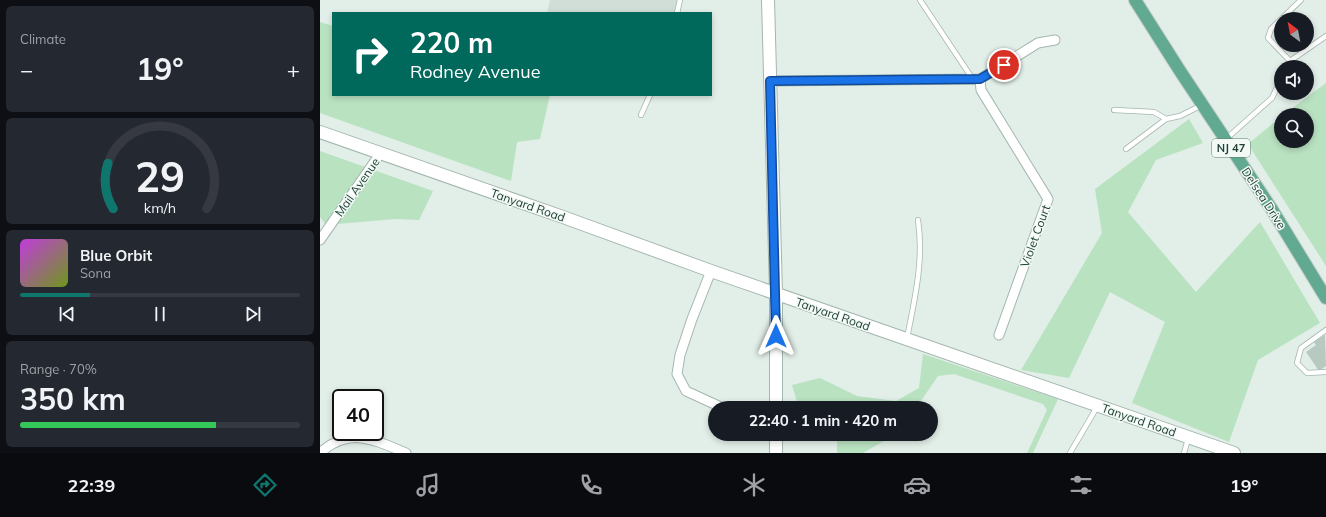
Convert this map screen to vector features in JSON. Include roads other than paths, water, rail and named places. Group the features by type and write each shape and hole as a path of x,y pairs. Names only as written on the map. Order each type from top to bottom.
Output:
{"main road":[{"name":"Delsea Drive","path":"1135,0 1202,105 1272,208 1326,298"}],"street":[{"path":"768,0 776,293 776,401"},
{"path":"770,81 977,79 1038,43 1055,40"},
{"name":"Violet Court","path":"977,79 982,90 1048,199 999,335"},
{"name":"Tanyard Road","path":"320,132 563,217 711,271 1234,453"},
{"name":"Mail Avenue","path":"320,240 380,154"},
{"path":"708,401 686,391 680,383 678,374 682,346 711,271"},
{"path":"320,453 329,445 340,440 364,437 406,453"},
{"path":"776,441 776,453"}],"lane":[{"path":"677,12 680,0"},
{"path":"920,0 977,79"},
{"path":"1289,60 1268,38 1271,30 1301,0"},
{"path":"1291,60 1326,36"},
{"path":"1225,139 1272,98 1274,94"},
{"path":"641,115 650,96"},
{"path":"1126,149 1166,119 1180,116 1202,105"},
{"path":"1114,110 1154,112 1166,119"},
{"path":"907,339 919,276 922,242 918,220"},
{"path":"1326,330 1300,348 1297,363 1307,373 1326,372"},
{"path":"1070,453 1098,406"},
{"path":"1184,453 1188,437"}]}
